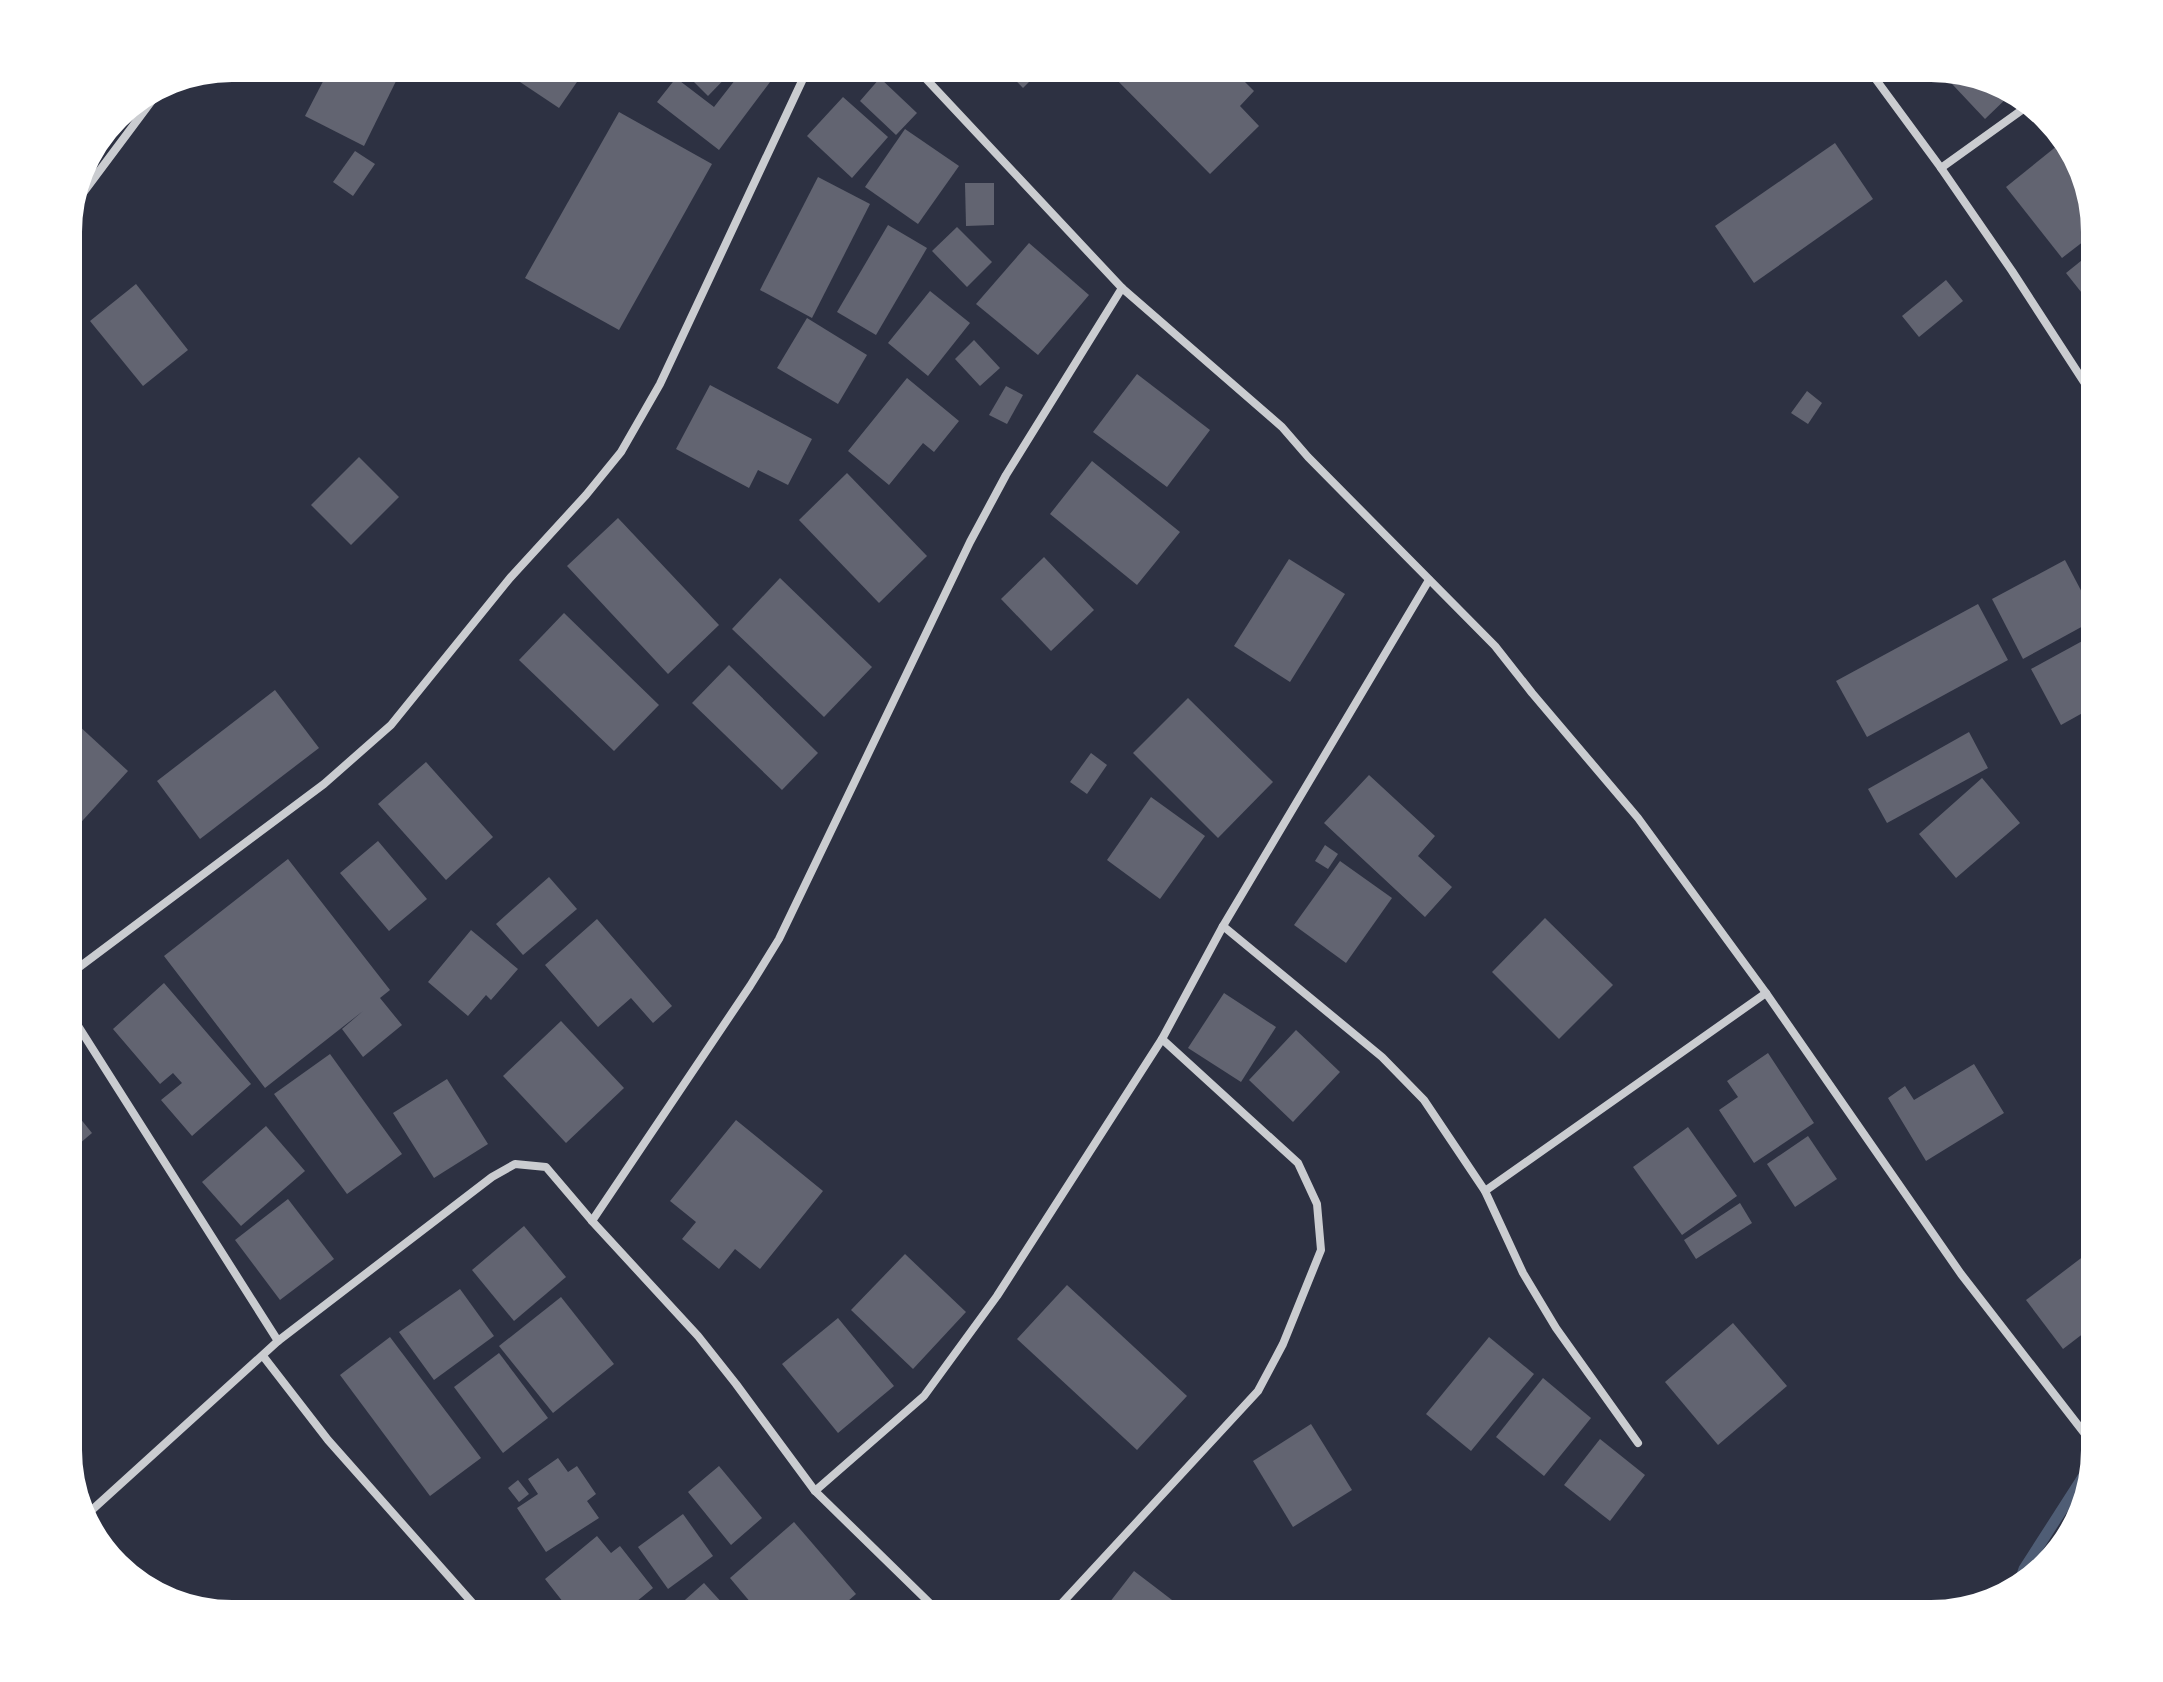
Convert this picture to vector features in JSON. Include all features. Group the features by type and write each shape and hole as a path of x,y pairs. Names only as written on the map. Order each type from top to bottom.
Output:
{"street":[{"path":"80,967 324,784 391,725 510,578 586,495 621,452 660,384 802,80"},
{"path":"927,80 1122,288 1282,427 1495,646 1638,818 1766,993 1961,1274 2083,1431"},
{"path":"1876,80 2012,271 2083,380"},
{"path":"87,188 148,106"},
{"path":"1941,168 2022,110"},
{"path":"592,1221 779,939 970,542 1006,475 1122,288"},
{"path":"815,1491 924,1396 997,1296 1162,1039 1223,926 1429,580"},
{"path":"1223,926 1382,1057 1424,1100 1485,1191 1523,1273 1556,1328 1638,1443"},
{"path":"1485,1191 1766,993"},
{"path":"80,1029 278,1341"},
{"path":"1063,1602 1258,1391 1283,1344 1321,1250 1317,1204 1298,1163 1162,1039"},
{"path":"93,1509 278,1341 492,1177 515,1164 546,1167 698,1336 815,1491 929,1602"},
{"path":"263,1356 328,1440 472,1602"}],"building":[{"path":"324,80 397,80 364,146 305,116"},
{"path":"517,80 578,80 559,108"},
{"path":"674,80 679,80 714,107 735,80 772,80 719,150 657,102"},
{"path":"692,80 723,80 708,96"},
{"path":"878,80 882,80 917,113 896,135 860,101"},
{"path":"1015,80 1031,80 1023,88"},
{"path":"1117,80 1243,80 1254,91 1240,106 1259,126 1210,174"},
{"path":"1949,81 1980,88 2005,99 1985,119"},
{"path":"843,97 888,137 852,178 807,136"},
{"path":"619,112 712,164 619,330 525,278"},
{"path":"905,129 959,166 918,224 865,187"},
{"path":"1835,143 1873,199 1754,283 1715,226"},
{"path":"2056,147 2075,183 2082,212 2083,242 2062,258 2006,187"},
{"path":"355,151 375,164 353,196 333,182"},
{"path":"818,177 870,204 812,318 760,290"},
{"path":"965,183 994,183 994,225 966,226"},
{"path":"888,225 927,248 876,335 837,312"},
{"path":"957,227 992,262 967,287 932,251"},
{"path":"1029,243 1089,295 1038,355 976,304"},
{"path":"2083,259 2083,294 2066,273"},
{"path":"1946,280 1963,301 1919,337 1902,316"},
{"path":"136,284 188,350 143,386 90,321"},
{"path":"930,291 970,323 928,376 888,343"},
{"path":"807,318 867,355 838,404 777,368"},
{"path":"974,340 1000,368 980,386 955,359"},
{"path":"1137,374 1210,430 1167,487 1093,432"},
{"path":"907,378 959,421 934,452 923,443 889,485 848,451"},
{"path":"710,385 812,439 788,485 758,470 749,488 676,449"},
{"path":"1006,386 1023,395 1007,424 989,415"},
{"path":"1807,391 1822,403 1808,424 1791,413"},
{"path":"359,457 399,497 351,545 311,505"},
{"path":"1092,461 1180,532 1137,585 1050,514"},
{"path":"847,473 927,556 879,603 799,520"},
{"path":"618,518 719,625 668,674 567,566"},
{"path":"1044,557 1094,610 1051,651 1001,599"},
{"path":"1289,559 1345,594 1290,682 1234,646"},
{"path":"2065,560 2083,594 2083,626 2023,659 1992,599"},
{"path":"780,578 872,667 824,717 732,629"},
{"path":"1978,604 2008,660 1867,737 1836,681"},
{"path":"564,613 659,705 614,751 519,660"},
{"path":"2083,641 2083,713 2061,725 2031,669"},
{"path":"729,665 818,753 782,790 692,703"},
{"path":"275,690 319,748 200,839 157,781"},
{"path":"1188,698 1273,782 1218,838 1133,753"},
{"path":"80,727 128,771 80,823"},
{"path":"1969,732 1988,768 1887,823 1868,789"},
{"path":"1091,753 1107,765 1087,794 1070,782"},
{"path":"426,762 493,837 446,880 378,804"},
{"path":"1369,775 1435,836 1418,856 1452,887 1425,917 1324,823"},
{"path":"1982,778 2020,823 1956,878 1919,834"},
{"path":"1151,797 1205,836 1160,899 1107,860"},
{"path":"378,841 427,899 389,931 340,873"},
{"path":"1325,845 1338,854 1328,869 1315,861"},
{"path":"288,859 390,990 380,998 402,1025 363,1057 342,1029 363,1011 265,1088 164,956"},
{"path":"1340,861 1392,898 1346,963 1294,925"},
{"path":"549,877 577,909 523,955 496,924"},
{"path":"1545,918 1613,985 1559,1039 1492,972"},
{"path":"597,919 672,1006 653,1023 631,998 598,1027 545,965"},
{"path":"471,930 518,969 491,1000 486,995 468,1016 428,982"},
{"path":"164,983 251,1084 192,1136 161,1100 182,1083 173,1073 160,1084 113,1029"},
{"path":"1224,993 1276,1027 1241,1082 1188,1048"},
{"path":"561,1021 624,1088 566,1143 503,1076"},
{"path":"1296,1030 1340,1072 1293,1122 1249,1080"},
{"path":"1768,1053 1814,1123 1754,1163 1719,1110 1738,1097 1727,1081"},
{"path":"330,1054 402,1154 347,1194 274,1094"},
{"path":"1974,1064 2004,1113 1926,1161 1888,1098 1905,1086 1914,1100"},
{"path":"447,1079 488,1144 434,1178 393,1113"},
{"path":"80,1118 92,1133 80,1143"},
{"path":"736,1120 823,1191 760,1269 735,1249 719,1269 682,1239 696,1222 670,1201"},
{"path":"266,1126 305,1171 241,1226 202,1182"},
{"path":"1688,1127 1737,1196 1682,1235 1633,1167"},
{"path":"1808,1136 1837,1179 1795,1207 1767,1164"},
{"path":"288,1199 334,1259 280,1300 235,1240"},
{"path":"1740,1203 1752,1223 1696,1259 1684,1240"},
{"path":"524,1226 566,1277 514,1321 472,1270"},
{"path":"905,1254 966,1312 913,1369 851,1310"},
{"path":"2083,1257 2083,1334 2063,1349 2026,1300"},
{"path":"1067,1285 1187,1396 1137,1450 1017,1339"},
{"path":"460,1289 494,1336 434,1380 399,1332"},
{"path":"561,1297 614,1364 553,1413 499,1346"},
{"path":"838,1318 894,1386 838,1433 782,1364"},
{"path":"1733,1323 1787,1386 1718,1445 1665,1382"},
{"path":"390,1337 481,1458 430,1496 340,1375"},
{"path":"1489,1337 1534,1374 1471,1451 1426,1414"},
{"path":"499,1353 548,1418 503,1453 454,1387"},
{"path":"1543,1378 1591,1418 1544,1476 1496,1437"},
{"path":"1311,1424 1352,1490 1293,1527 1253,1461"},
{"path":"1600,1439 1645,1475 1610,1521 1564,1485"},
{"path":"558,1458 568,1472 577,1466 596,1494 587,1501 599,1518 546,1552 517,1508 538,1494 528,1479"},
{"path":"719,1466 762,1518 731,1545 688,1492"},
{"path":"518,1480 529,1494 519,1502 508,1488"},
{"path":"683,1514 713,1556 668,1589 638,1547"},
{"path":"794,1522 856,1594 847,1602 750,1602 730,1578"},
{"path":"597,1536 611,1553 620,1546 653,1588 636,1602 563,1602 545,1579"},
{"path":"1134,1571 1175,1602 1110,1602"},
{"path":"704,1583 721,1602 683,1602"}],"waterway":[{"path":"2023,1571 2079,1483"}]}
